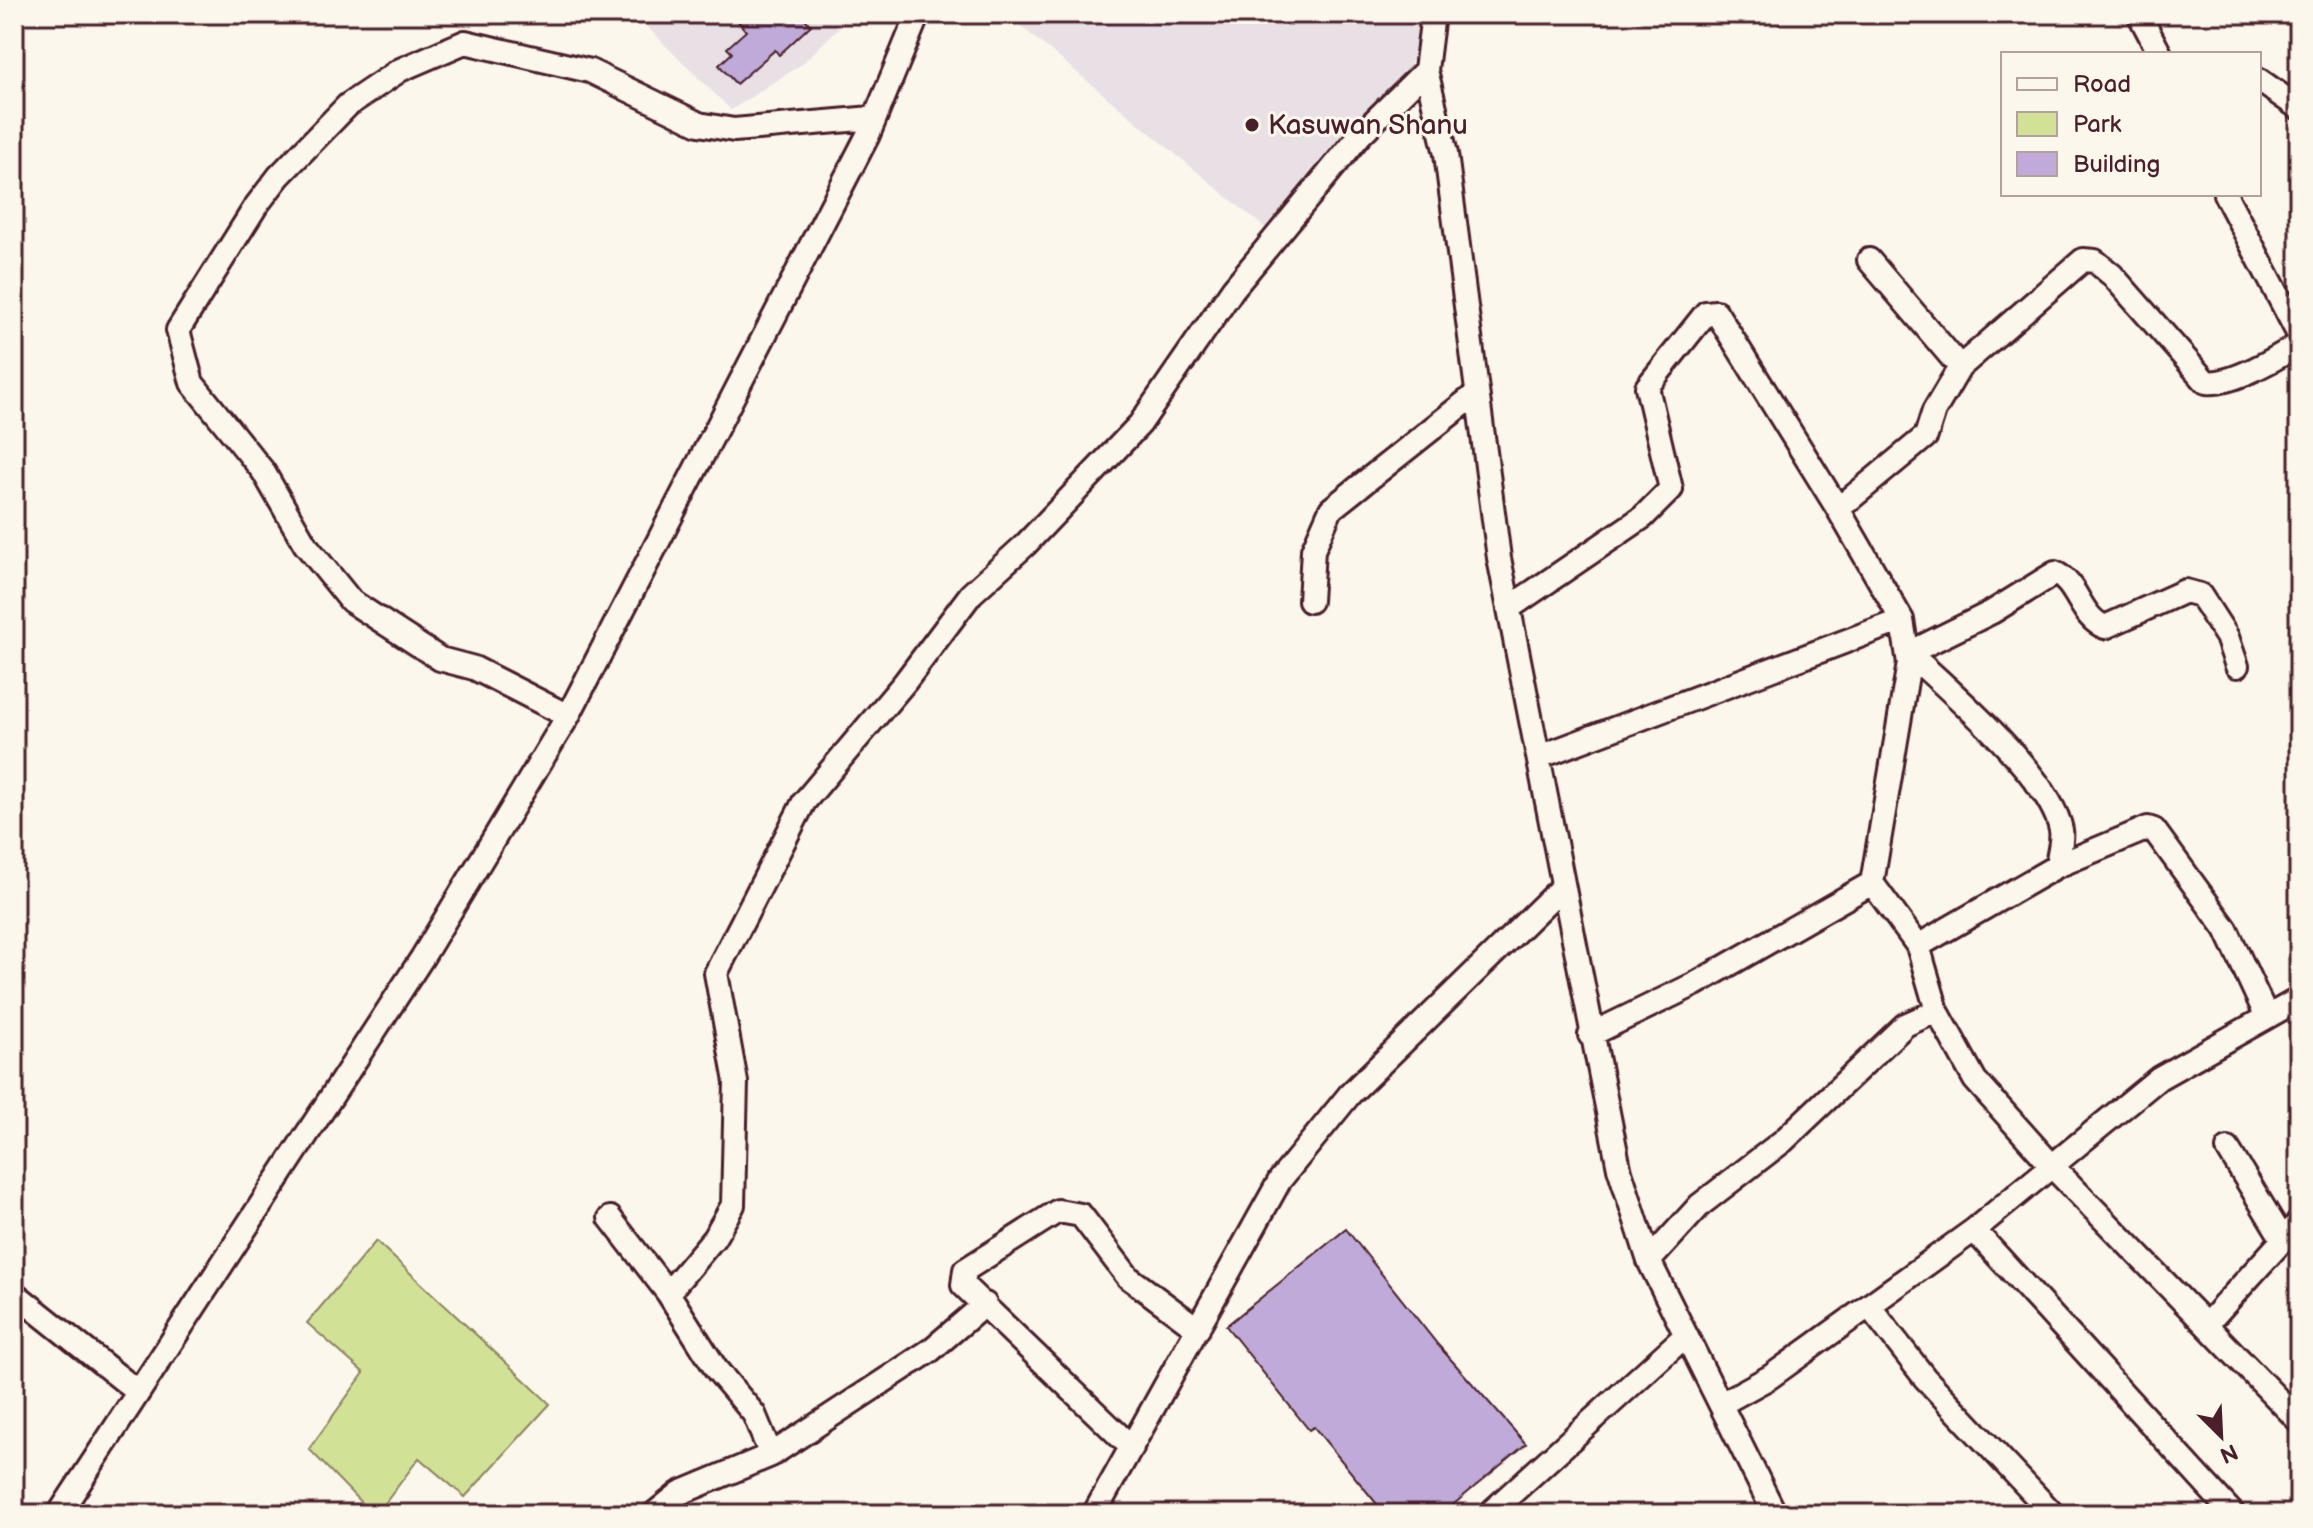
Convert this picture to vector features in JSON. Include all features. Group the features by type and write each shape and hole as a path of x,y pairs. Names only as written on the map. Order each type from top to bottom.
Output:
{"street":[{"path":"59,1514 422,958 568,716 868,135 872,118 918,14"},
{"path":"1433,14 1426,70 1446,154 1509,608 1590,1035 1619,1168 1649,1261 1775,1514"},
{"path":"2139,14 2159,52"},
{"path":"568,716 474,668 440,659 351,601 305,544 263,471 192,383 178,330 263,196 348,105 400,70 465,42 590,71 699,124 722,128 872,118"},
{"path":"668,1293 714,1238 733,1205 736,1082 716,973 804,802 905,682 971,594 1025,545 1140,424 1233,289 1360,135 1426,70"},
{"path":"2261,81 2299,108"},
{"path":"2226,196 2299,335"},
{"path":"1869,260 1960,367"},
{"path":"1838,509 1926,436 1934,411 1960,367 2083,260 2095,261 2112,275 2206,382 2213,384 2246,371 2299,344"},
{"path":"1509,608 1643,517 1671,489 1647,387 1712,311 1726,325 1902,620 1909,653 1872,883 1918,946 1937,1011 1975,1080 2053,1167 2299,1421"},
{"path":"1310,601 1313,550 1331,509 1477,393"},
{"path":"1909,653 1992,612 2055,573 2061,575 2094,623 2105,627 2185,591 2200,595 2227,637 2237,666"},
{"path":"1539,757 1902,620"},
{"path":"1909,653 1988,726 2051,803 2062,832 2057,866"},
{"path":"1918,946 2057,866 2138,830 2154,830 2226,929 2267,1017"},
{"path":"1590,1035 1695,984 1872,883"},
{"path":"1094,1514 1280,1180 1350,1094 1563,886"},
{"path":"1721,1404 1770,1377 1974,1230 2159,1078 2299,999"},
{"path":"1649,1261 1700,1205 1783,1141 1905,1025 1937,1011"},
{"path":"2228,1149 2282,1238"},
{"path":"1132,1448 963,1285 965,1270 1058,1211 1081,1215 1128,1277 1198,1329"},
{"path":"610,1218 668,1293 716,1369 754,1414 771,1455"},
{"path":"2206,1325 2299,1222"},
{"path":"1974,1230 2233,1514"},
{"path":"14,1293 138,1392"},
{"path":"654,1514 680,1493 771,1455 931,1350 985,1304"},
{"path":"1869,1306 1925,1378 2053,1514"},
{"path":"1489,1514 1686,1335"}],"shaded area":[{"path":"634,14 853,14 802,64 731,110"},
{"name":"Kasuwan Shanu","path":"1006,14 1449,14 1276,237"}],"green space":[{"path":"376,1241 550,1404 465,1497 419,1458 377,1514 372,1514 309,1449 364,1373 307,1323"}],"building":[{"path":"732,14 800,14 811,25 779,55 775,50 736,84 719,65 732,53 727,48 746,31"},
{"path":"1346,1229 1438,1345 1526,1444 1442,1514 1385,1514 1314,1427 1309,1430 1226,1326"}],"place":[{"name":"Kasuwan Shanu","path":"1252,125"}]}
